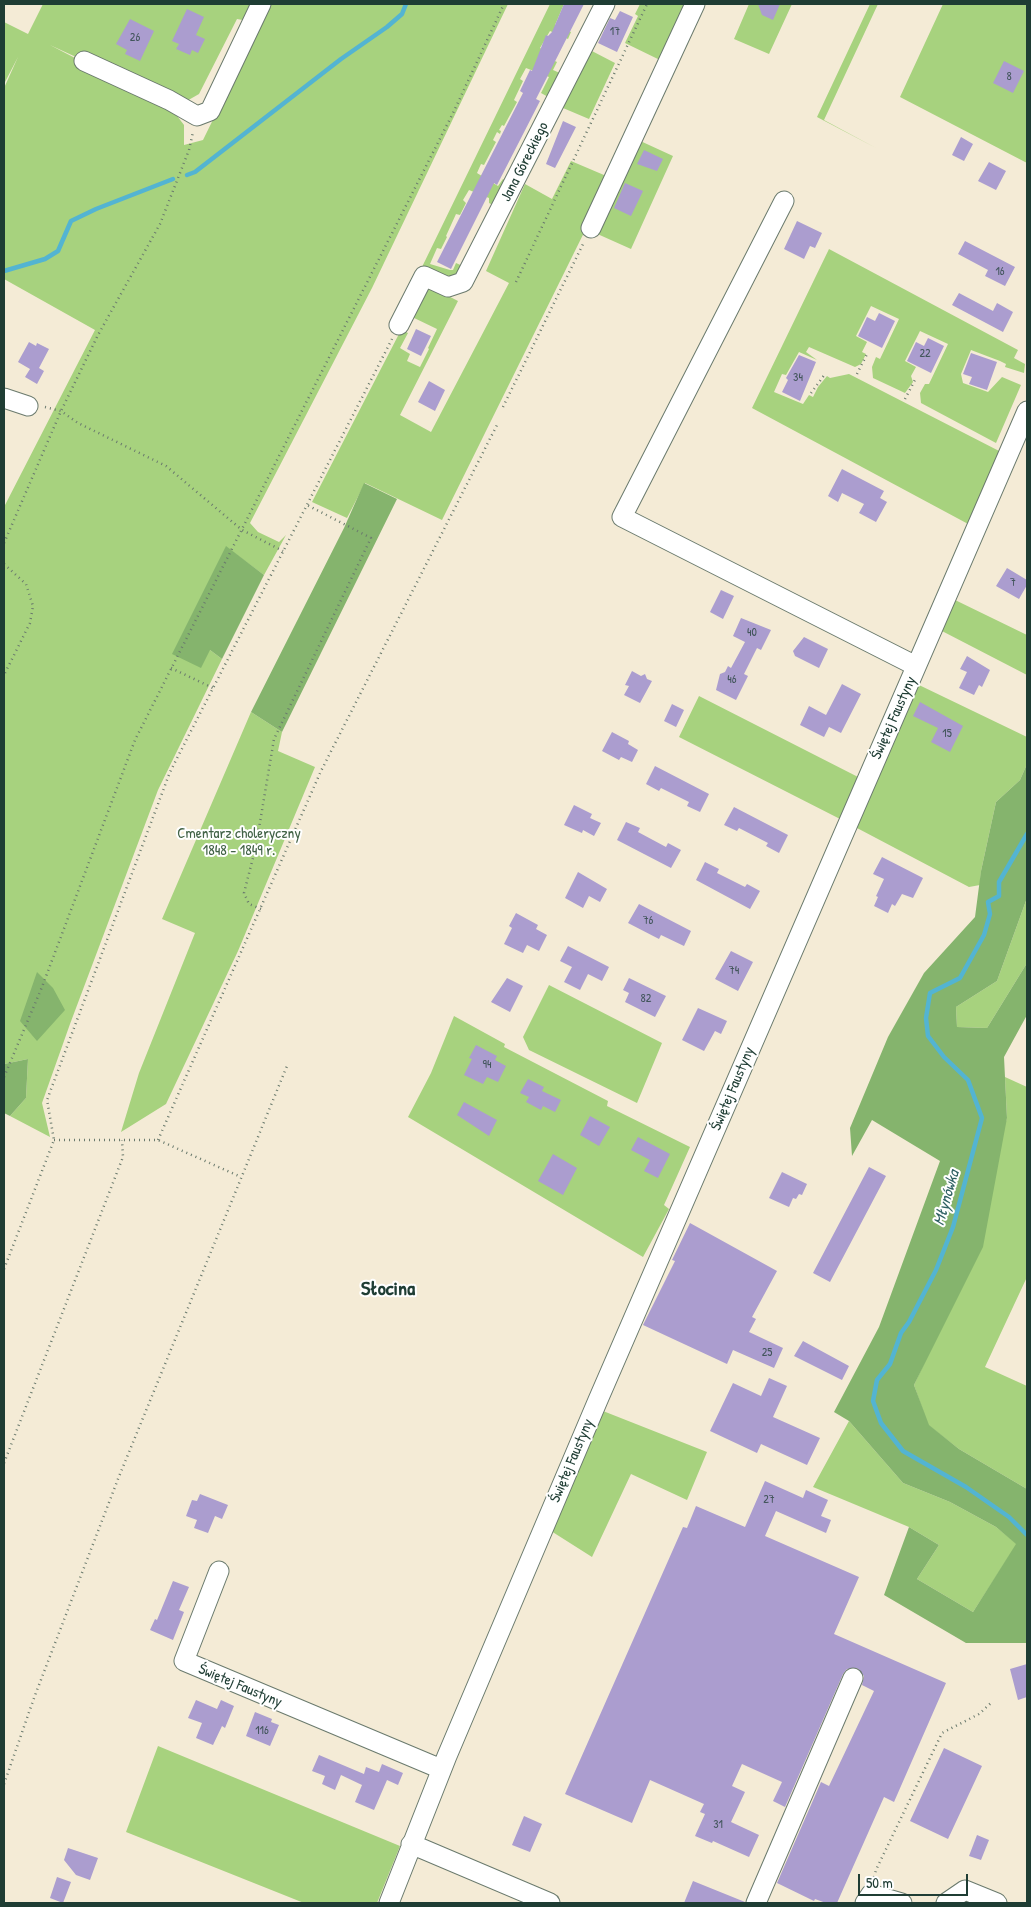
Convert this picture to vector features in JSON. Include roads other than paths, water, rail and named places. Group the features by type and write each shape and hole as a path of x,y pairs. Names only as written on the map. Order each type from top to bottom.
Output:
{"street":[{"path":"84,60 170,100 197,116 210,111 261,4"},
{"name":"Jana Góreckiego","path":"399,325 424,276 448,287 463,282 605,4"},
{"path":"591,228 695,4"},
{"path":"784,201 622,517 916,666"},
{"path":"4,398 28,406"},
{"name":"Świętej Faustyny","path":"388,1903 441,1769 1027,411"},
{"name":"Świętej Faustyny","path":"219,1571 184,1661 441,1769"},
{"path":"756,1903 853,1678"},
{"path":"409,1850 521,1903"},
{"path":"409,1850 550,1903"},
{"path":"946,1903 965,1890 997,1903"},
{"path":"868,1898 902,1903"}],"waterway":[{"path":"187,175 195,172 341,59 387,27 402,14 406,4"},
{"path":"4,271 45,259 58,251 71,221 96,209 173,179"},
{"name":"Młynówka","path":"1027,834 999,882 999,896 988,902 990,914 984,935 960,978 930,993 926,1018 928,1036 944,1057 968,1080 982,1118 953,1227 936,1270 909,1322 901,1333 890,1364 877,1380 873,1401 881,1423 903,1451 966,1487 1009,1517 1027,1535"}],"district":[{"name":"Słocina","path":"388,1290"}],"park label":[{"name":"Cmentarz choleryczny 1848 - 1849 r.","path":"239,842"}]}
